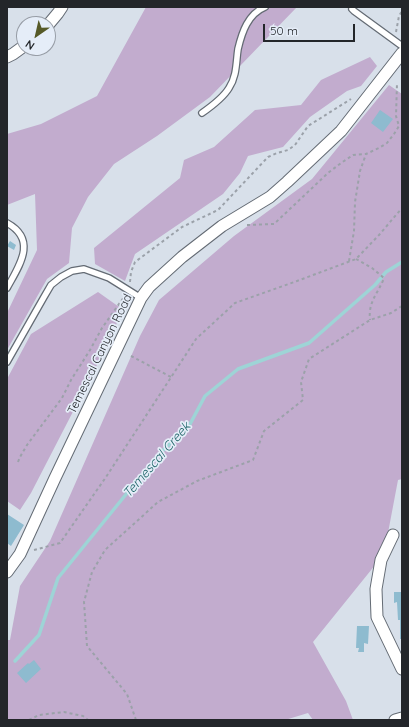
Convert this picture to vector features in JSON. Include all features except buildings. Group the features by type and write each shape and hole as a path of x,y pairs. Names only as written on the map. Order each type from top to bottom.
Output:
{"street":[{"path":"56,16 62,7"},
{"path":"7,57 16,52"},
{"name":"Temescal Canyon Road","path":"7,572 20,554 141,298 149,287 182,257 222,226 270,197 287,182 341,131 402,53"},
{"path":"393,535 381,560 376,589 377,617 402,669"},
{"path":"395,720 402,718"}],"lane":[{"path":"202,113 214,104 229,88 235,74 238,49 245,26 251,16 258,10 265,7"},
{"path":"352,9 402,46"},
{"path":"7,223 20,233 24,242 24,250 22,260 7,288"},
{"path":"7,362 51,286 61,277 72,271 84,269 109,278 141,298"}],"path":[{"path":"394,40 399,16 402,11"},
{"path":"245,225 274,224 328,173 341,163 353,155 366,154 379,148 387,142 399,126 396,116 397,83"},
{"path":"130,284 131,272 135,262 182,227 218,210 268,157 288,150 295,145 308,126 351,98"},
{"path":"349,261 354,231 355,202 360,171 366,154"},
{"path":"20,554 60,543 106,477 196,339 235,303 356,259 402,208"},
{"path":"356,259 372,268 384,278 381,287 370,306 370,320"},
{"path":"18,462 27,445 62,398 102,328 125,296"},
{"path":"136,720 127,694 87,646 84,602 92,572 105,550 158,502 197,481 253,460 264,431 304,400 302,382 309,359 370,320 391,313 402,306"},
{"path":"132,356 171,377"},
{"path":"29,720 39,715 64,712 83,716 88,720"}],"shaded area":[{"path":"146,7 297,7 210,97 157,136 114,164 88,197 72,228 69,263 47,279 7,350 7,313 37,250 35,194 7,205 7,134 41,124 97,96"},
{"path":"370,57 377,66 361,86 347,91 310,117 283,147 248,156 240,173 223,194 135,254 125,281 95,264 94,248 180,178 184,160 214,147 255,110 301,105 321,80"},
{"path":"389,85 402,94 402,479 398,480 384,554 313,642 346,701 353,720 313,720 308,713 285,720 7,720 7,640 10,640 20,586 50,541 140,336 159,300 234,236 312,179"},
{"path":"98,292 122,309 95,369 31,493 20,510 7,501 7,379 31,334"}],"waterway":[{"name":"Temescal Creek","path":"15,661 39,635 58,578 158,455 189,426 205,396 238,369 309,343 375,285 386,272 402,262"}]}
